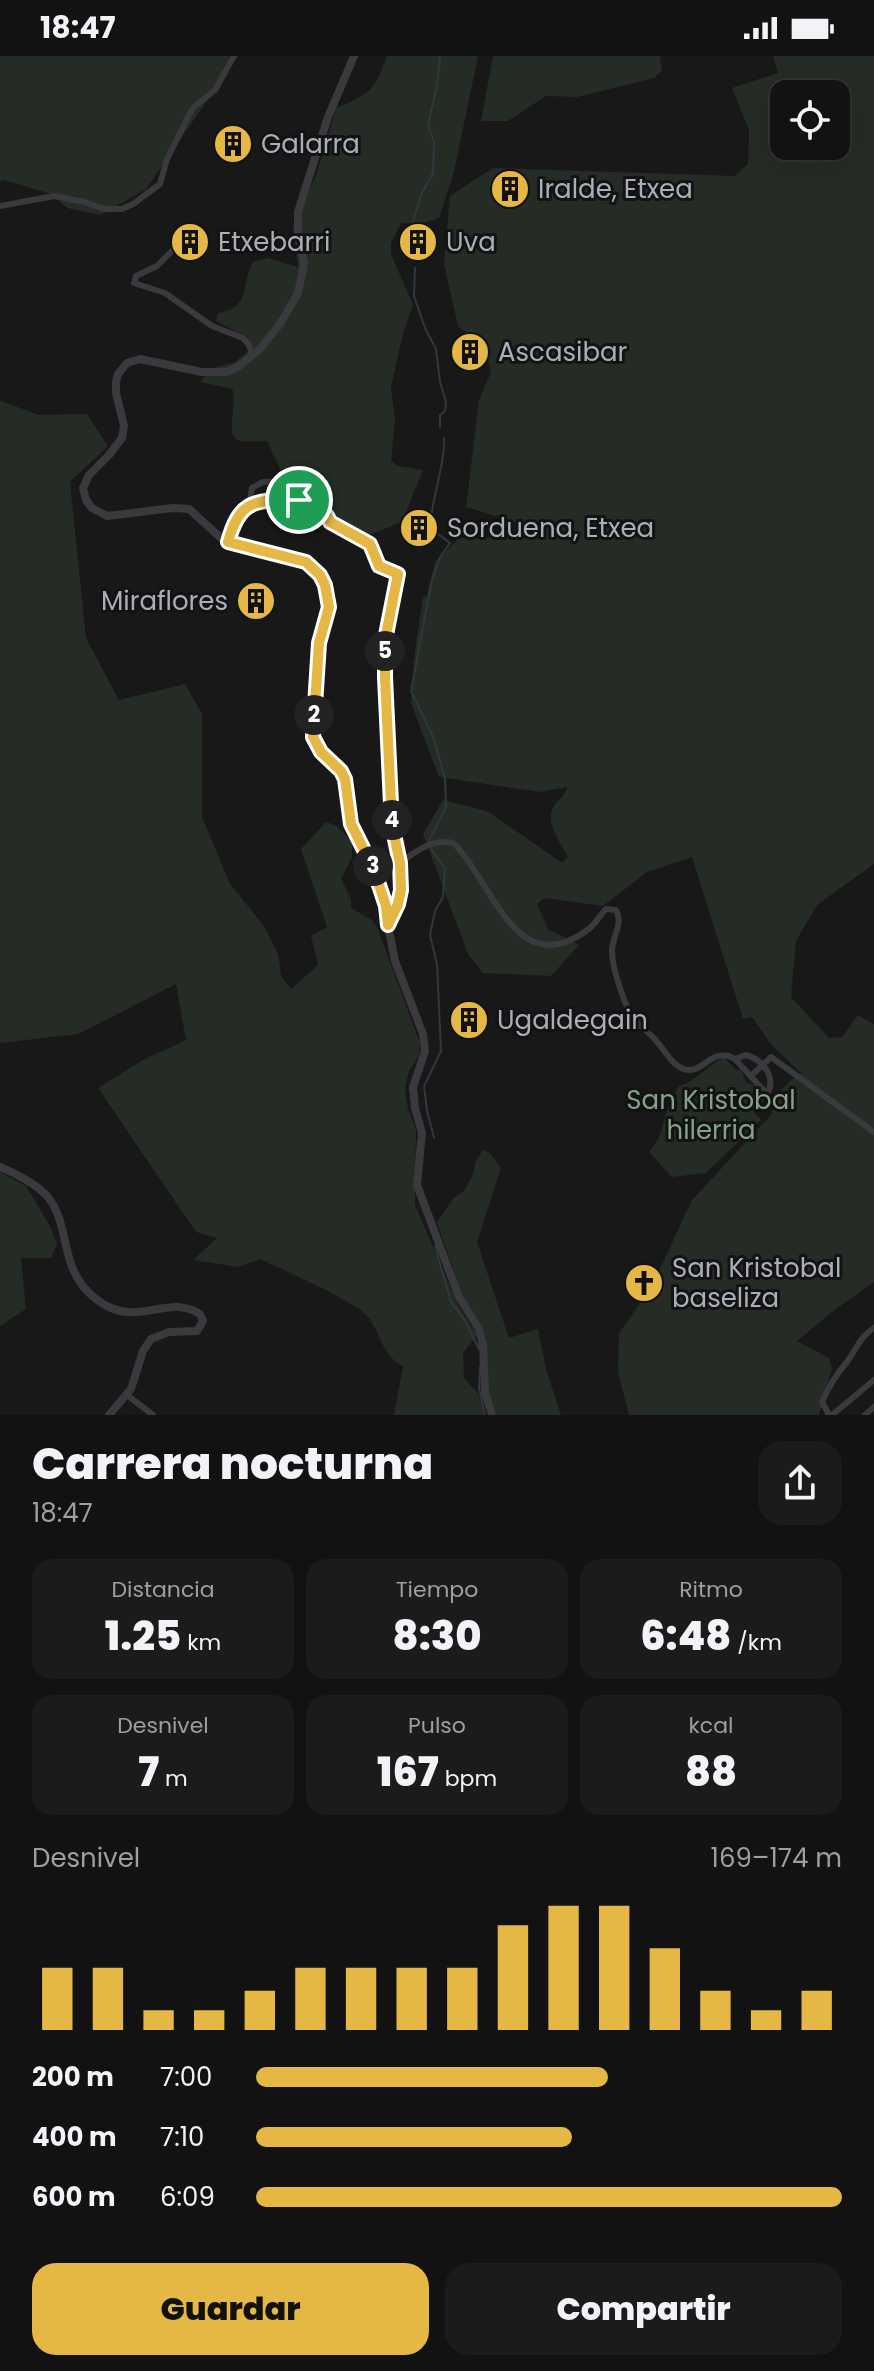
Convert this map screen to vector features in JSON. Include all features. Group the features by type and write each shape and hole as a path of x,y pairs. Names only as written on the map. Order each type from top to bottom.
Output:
{"street":[{"path":"0,206 54,196 104,209 122,209 133,204 160,184 167,159 189,115 215,90 234,56"},
{"path":"354,56 331,108 298,212 298,233 304,263 298,293 280,324 252,355 227,372 213,373 155,361 133,360 127,363 116,382 124,426 122,438 89,475 83,488 92,508 107,516 182,507 189,509 228,542 306,562 320,575 325,585 329,607 319,643 313,737 321,752 345,779 351,824 374,870 386,906 395,961 425,1043 413,1087 422,1133 417,1177 419,1195 435,1225 459,1297 479,1329 485,1392 492,1415"},
{"path":"182,241 157,266 136,276 134,283 168,294 212,326 242,337 252,355"},
{"path":"249,504 252,488 263,482 278,481"},
{"path":"228,542 238,516 249,504 299,500 321,508 328,514 330,522 370,544 376,563 398,574 385,655 392,825 400,863 400,897 388,925"},
{"path":"400,863 435,843 447,841 455,844 506,918 536,945 552,945 571,938 592,927 606,909 616,910 620,923 612,955 624,997 636,1022 656,1039 675,1064 685,1070 694,1069 717,1055 728,1055 767,1094 772,1087 771,1079 763,1064 746,1055 735,1059"},
{"path":"751,1076 771,1057 874,1132"},
{"path":"0,1167 48,1198 75,1275 94,1298 121,1313 184,1307 200,1314 203,1321 197,1331 169,1332 151,1339 143,1351 135,1382 109,1415"},
{"path":"874,1328 853,1349 849,1360 833,1377 822,1402 830,1415 874,1380"},
{"path":"127,1395 153,1415"},
{"path":"865,1415 874,1407"}],"green space":[{"path":"0,56 230,56 213,92 146,189 101,215 67,208 51,194 4,180 0,182"},
{"path":"387,56 478,56 454,172 439,218 421,224 401,223 391,243 391,254 413,305 403,333 391,388 395,420 391,461 398,466 423,470 402,522 367,536 339,521 316,501 294,490 286,482 267,441 241,441 235,438 232,389 201,382 210,369 235,362 251,349 247,337 216,321 218,313 236,306 240,301 253,262 268,258 298,267 293,227 317,173 336,108 370,90"},
{"path":"493,56 660,56 662,71 654,78 577,97 546,96 508,121 481,121"},
{"path":"773,56 874,56 874,864 817,905 796,941 791,997 829,1038 842,1037 858,1015 874,1024 874,1282 797,1341 829,1358 832,1368 819,1415 629,1415 618,1372 619,1333 652,1286 692,1200 771,1115 781,1091 801,1073 771,1044 752,1017 743,1019 692,857 647,872 603,906 545,898 537,904 548,929 579,945 551,976 483,973 468,954 423,834 443,800 489,812 562,863 568,857 555,833 551,814 567,787 541,792 439,777 411,703 423,597 427,596 435,562 459,538 541,537 539,529 466,507 479,400 491,372 485,346 458,326 444,264 450,196 493,168 735,176 748,164 749,130 732,88 778,73"},
{"path":"0,397 1,401 39,415 87,414 108,446 70,482 86,638 119,700 185,684 202,714 202,817 230,884 264,926 278,954 281,976 291,989 318,965 311,936 327,927 301,849 326,822 337,826 352,842 352,857 341,879 351,899 351,908 372,920 377,927 420,1043 419,1055 409,1071 405,1088 408,1109 416,1129 415,1205 458,1305 477,1335 463,1353 464,1378 478,1393 485,1415 394,1415 403,1366 390,1356 372,1323 359,1309 261,1259 238,1267 193,1260 217,1238 196,1232 98,1088 141,1061 186,1040 176,984 78,1034 0,1043"},
{"name":"San Kristobal hilerria","path":"724,1057 737,1071 740,1069 747,1082 758,1088 756,1091 764,1101 753,1111 761,1120 706,1173 672,1177 649,1152 659,1137 679,1086"},
{"path":"483,1150 490,1153 501,1168 477,1242 509,1338 538,1329 546,1369 561,1415 495,1415 488,1393 486,1351 437,1222 454,1197 463,1192"},
{"path":"0,1172 26,1186 57,1244 51,1258 21,1258 26,1309 0,1326"}],"waterway":[{"path":"411,228 421,195 433,173 434,141 428,126 440,56"},
{"path":"415,268 414,296 436,349 446,402 445,411 440,415 440,427"},
{"path":"429,841 446,807 445,779 434,739 411,691 431,584 440,557 450,543 435,531 431,520 444,438"},
{"path":"431,849 445,868 443,897 435,911 430,935 437,964 441,1051 424,1086 434,1138"},
{"path":"435,1246 451,1302 464,1319 479,1349"},
{"path":"480,1367 479,1388 485,1415"}],"place":[{"name":"Galarra","path":"233,144"},
{"name":"Iralde, Etxea","path":"510,189"},
{"name":"Etxebarri","path":"190,242"},
{"name":"Uva","path":"418,242"},
{"name":"Ascasibar","path":"470,352"},
{"name":"Sorduena, Etxea","path":"419,528"},
{"name":"Miraflores","path":"256,601"},
{"name":"Ugaldegain","path":"469,1020"},
{"name":"San Kristobal baseliza","path":"644,1283"}],"route":[{"path":"299,500 321,508 328,514 330,522 370,544 376,563 398,574 385,640 385,677 392,825 400,863 401,890 388,925 386,906 374,870 351,824 345,779 321,752 313,737 317,657 329,607 325,585 320,575 306,562 228,542 238,516 248,504 299,500"}]}
